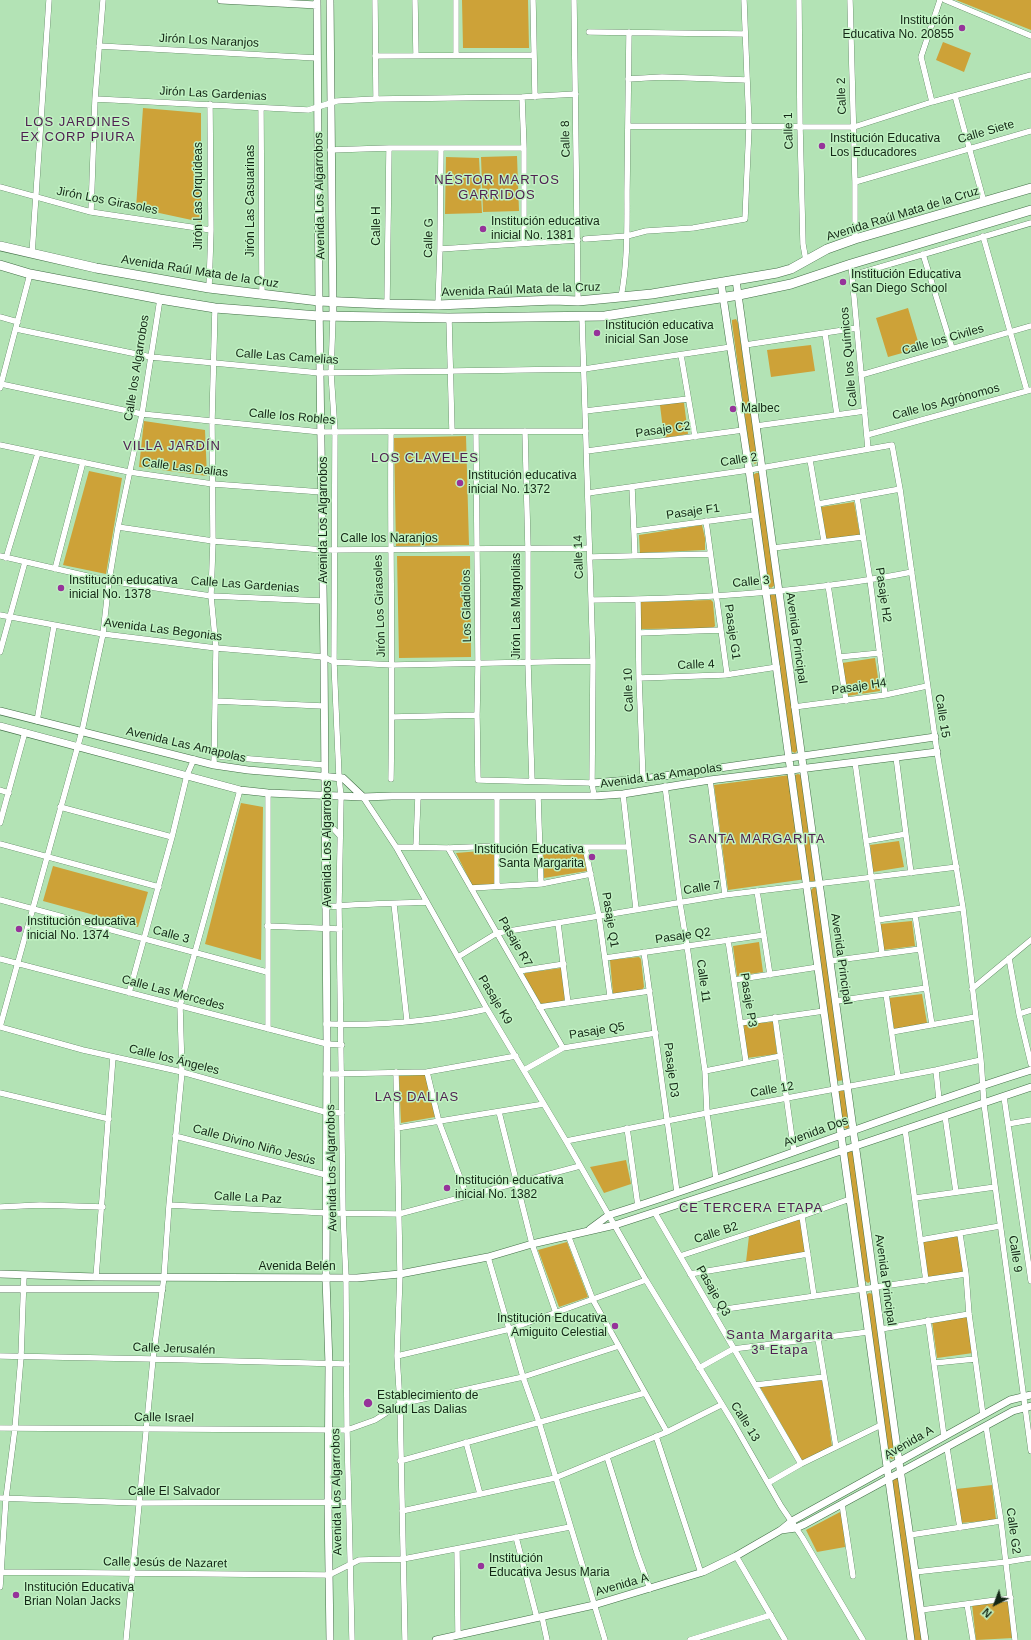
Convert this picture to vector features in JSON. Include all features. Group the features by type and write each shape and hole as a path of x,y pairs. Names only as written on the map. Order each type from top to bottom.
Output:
{"main road":[{"name":"Avenida Raúl Mata de la Cruz","path":"0,246 156,280 262,295 319,301 438,305 554,300 578,301 652,294 777,273 791,269 827,249 855,239 1031,188"},
{"name":"Avenida Raúl Mata de la Cruz","path":"0,265 30,274 215,308 319,316 449,318 605,316 723,298 791,284 851,264 1031,210"}],"street":[{"path":"32,254 37,198 49,0"},
{"path":"90,212 95,99 103,0"},
{"path":"221,0 317,3"},
{"name":"Avenida Los Algarrobos","path":"330,0 330,150 333,316 331,373 335,432 334,662 341,796 339,905 342,1024 343,1213 346,1278 349,1565 352,1640"},
{"path":"375,0 376,99"},
{"path":"415,0 416,55"},
{"path":"456,0 456,55"},
{"path":"533,0 535,97"},
{"name":"Calle 8","path":"574,0 578,301"},
{"path":"585,239 627,236 646,231 693,228 745,219 749,126 744,0"},
{"name":"Calle 1","path":"799,0 803,244 806,261"},
{"name":"Calle 2","path":"850,0 854,127 855,239"},
{"path":"932,102 920,61 940,0"},
{"path":"945,0 1031,36"},
{"name":"Avenida Los Algarrobos","path":"317,3 319,108 319,316 324,657 323,706 325,765 327,1044 325,1112 327,1213 326,1278 329,1365 328,1502 330,1640"},
{"path":"589,32 746,34"},
{"path":"621,297 624,280 627,236 629,32"},
{"name":"Jirón Los Naranjos","path":"99,46 317,58"},
{"path":"376,56 534,55"},
{"path":"629,126 854,127 932,102 1031,75"},
{"path":"628,79 662,77 747,80"},
{"name":"Jirón Las Gardenias","path":"95,99 308,110 319,108 337,101 376,99 535,97 576,94"},
{"path":"955,96 968,149 984,202"},
{"path":"522,97 524,148 524,244"},
{"name":"Jirón Las Orquídeas","path":"209,288 211,230 210,104"},
{"name":"Jirón Las Casuarinas","path":"261,108 262,295"},
{"name":"Calle Siete","path":"855,182 1031,131"},
{"path":"330,150 389,148 524,148"},
{"name":"Calle H","path":"387,304 389,148"},
{"name":"Calle G","path":"438,305 441,148"},
{"name":"Jirón Los Girasoles","path":"0,187 90,212 211,230"},
{"path":"853,275 1031,223"},
{"path":"983,236 1029,390"},
{"path":"440,249 578,240"},
{"path":"923,254 952,348"},
{"name":"Calle los Químicos","path":"851,264 868,449"},
{"path":"0,386 30,274"},
{"name":"Avenida Principal","path":"736,280 794,707 925,1640"},
{"name":"Avenida Principal","path":"721,283 777,668 788,758 911,1640"},
{"name":"Calle los Algarrobos","path":"0,1027 82,731 102,634 118,526 142,414 160,299"},
{"path":"214,765 216,648 211,596 213,541 212,421 215,308"},
{"path":"0,317 18,322"},
{"name":"Calle 14","path":"582,317 593,661 592,782 594,796"},
{"path":"449,318 452,432"},
{"name":"Calle los Civiles","path":"861,375 1031,326"},
{"path":"745,345 857,328"},
{"name":"Calle Las Camelias","path":"16,330 151,357 320,373 584,369"},
{"path":"825,333 837,415"},
{"path":"584,369 731,348"},
{"path":"681,355 695,437"},
{"name":"Calle los Robles","path":"0,386 142,414 321,432 586,431"},
{"name":"Calle los Agrónomos","path":"867,435 1029,390"},
{"path":"585,411 688,399"},
{"path":"756,426 865,411"},
{"name":"Pasaje C2","path":"586,451 743,430"},
{"name":"Jirón Las Magnolias","path":"525,431 528,549 528,663 532,781"},
{"name":"Jirón Los Girasoles","path":"391,432 390,550 393,665 391,779"},
{"name":"Los Gladiolos","path":"476,432 478,780 532,781"},
{"name":"Calle Las Dalias","path":"0,445 129,472 213,484 322,492"},
{"name":"Calle 2","path":"588,493 762,468 892,446"},
{"name":"Calle 15","path":"892,446 900,489 937,752 963,908 981,1060 984,1104"},
{"path":"3,557 38,453"},
{"path":"810,460 824,541"},
{"path":"55,569 83,462"},
{"path":"632,487 636,556"},
{"path":"818,504 900,489"},
{"name":"Pasaje H2","path":"857,497 870,580 885,695"},
{"name":"Pasaje F1","path":"634,531 755,515"},
{"name":"Pasaje G1","path":"706,521 727,674"},
{"name":"Calle los Naranjos","path":"118,526 213,541 323,550 590,548"},
{"path":"773,548 863,537"},
{"path":"590,558 710,554"},
{"name":"Calle Las Gardenias","path":"3,557 109,581 211,596 323,601"},
{"path":"0,652 25,562"},
{"name":"Calle 3","path":"591,600 638,600 765,592 870,580 912,572"},
{"path":"828,585 846,701"},
{"name":"Calle 10","path":"638,600 643,779"},
{"name":"Avenida Las Begonias","path":"0,615 9,618 102,634 216,648 324,657"},
{"path":"37,721 54,626"},
{"path":"639,633 720,630"},
{"path":"839,657 880,653"},
{"path":"324,657 334,662 393,665 593,661"},
{"name":"Calle 4","path":"639,678 727,674 777,668"},
{"name":"Pasaje H4","path":"794,707 885,695 927,686"},
{"path":"215,701 323,706"},
{"name":"Avenida Las Amapolas","path":"0,711 214,765 248,770 339,777"},
{"path":"392,717 477,715"},
{"name":"Avenida Las Amapolas","path":"0,726 240,790 325,796 594,796 623,794 710,780 937,752"},
{"path":"0,823 25,732"},
{"name":"Avenida Las Amapolas","path":"592,782 643,779 935,737"},
{"path":"214,756 325,765"},
{"path":"896,757 911,873"},
{"path":"129,993 172,837 187,775 194,759"},
{"path":"855,762 882,953"},
{"path":"339,777 343,778 363,797"},
{"path":"710,780 725,896"},
{"path":"532,781 592,782"},
{"name":"Calle 11","path":"666,786 680,903 705,1071 716,1179"},
{"path":"0,790 9,793"},
{"path":"126,1640 138,1503 164,1277 168,1205 182,1072 180,1006 240,790"},
{"path":"268,793 268,1029"},
{"path":"623,794 636,909"},
{"path":"416,848 418,796"},
{"path":"497,796 497,886"},
{"path":"538,796 540,884"},
{"name":"Pasaje K9","path":"363,797 396,847 487,1009 609,1215"},
{"path":"60,807 172,837"},
{"path":"325,826 331,826 340,836"},
{"path":"866,841 906,834"},
{"path":"0,844 46,858 158,887"},
{"path":"396,847 448,848 497,846"},
{"name":"Pasaje Q1","path":"585,847 599,916 610,996"},
{"path":"540,848 629,847"},
{"name":"Pasaje R7","path":"448,848 563,1048"},
{"name":"Calle 7","path":"458,957 497,933 636,909 757,891 820,885 871,877 957,867"},
{"path":"471,888 540,884 591,874"},
{"path":"757,891 770,975"},
{"name":"Calle 3","path":"0,900 267,972"},
{"path":"325,907 339,905 426,902"},
{"path":"394,904 407,1021"},
{"path":"877,920 963,908"},
{"path":"915,915 932,1025"},
{"path":"558,923 568,1003"},
{"path":"267,926 340,929"},
{"name":"Pasaje Q2","path":"605,958 764,936"},
{"name":"Pasaje P3","path":"728,940 746,1062"},
{"path":"972,989 1031,940"},
{"path":"830,961 920,949"},
{"name":"Pasaje D3","path":"644,952 676,1192"},
{"path":"1009,958 1019,1014 1031,1064"},
{"name":"Calle Las Mercedes","path":"0,959 327,1044 342,1045"},
{"path":"519,971 564,964"},
{"path":"734,980 818,967"},
{"path":"836,1001 926,988"},
{"path":"539,1007 650,991"},
{"path":"886,994 898,1077"},
{"path":"326,1024 407,1021 459,1015 487,1009"},
{"path":"1019,1014 1031,1010"},
{"path":"740,1023 824,1011"},
{"path":"775,1017 794,1152"},
{"path":"892,1032 975,1017"},
{"name":"Calle los Ángeles","path":"0,1027 83,1050 182,1072 325,1112 342,1113"},
{"name":"Pasaje Q5","path":"524,1070 563,1048 656,1033"},
{"path":"326,1074 427,1072 516,1056"},
{"path":"705,1071 781,1056"},
{"path":"96,1277 103,1206 113,1057"},
{"name":"Calle 12","path":"566,1142 627,1128 936,1070 981,1060"},
{"path":"936,1070 940,1100"},
{"name":"Avenida Dos","path":"609,1215 794,1152 983,1085 1031,1070"},
{"path":"396,1072 400,1274 397,1356 400,1404 400,1461 405,1640"},
{"path":"427,1072 439,1122 467,1196"},
{"name":"Avenida Dos","path":"615,1225 984,1104 1031,1087"},
{"path":"0,1093 109,1119"},
{"path":"1004,1096 1031,1281"},
{"path":"397,1128 544,1104"},
{"name":"Calle 9","path":"984,1104 1000,1226 1028,1406"},
{"path":"499,1112 532,1244 556,1313"},
{"path":"945,1116 956,1192"},
{"path":"1008,1124 1031,1120"},
{"path":"627,1128 638,1206"},
{"path":"905,1129 926,1280"},
{"name":"Calle Divino Niño Jesús","path":"175,1136 326,1175"},
{"name":"Calle La Paz","path":"168,1205 327,1213 399,1214 580,1166"},
{"path":"914,1198 995,1187"},
{"name":"Calle B2","path":"680,1256 850,1199"},
{"path":"0,1207 40,1205 103,1206"},
{"name":"Pasaje Q3","path":"655,1213 800,1464"},
{"name":"Calle 13","path":"609,1215 646,1280 863,1640"},
{"name":"Avenida Belén","path":"588,1231 609,1215"},
{"path":"802,1216 814,1296"},
{"name":"Avenida Belén","path":"0,1274 96,1277 346,1278 400,1274 488,1257 532,1244 615,1225"},
{"path":"920,1240 1000,1226"},
{"path":"960,1234 983,1415"},
{"path":"568,1235 593,1300 667,1432"},
{"path":"690,1274 808,1254"},
{"path":"488,1257 523,1377 556,1478 605,1640"},
{"path":"712,1311 966,1274"},
{"path":"0,1587 3,1498 15,1428 21,1356 24,1275"},
{"path":"397,1356 510,1329 646,1280"},
{"path":"0,1289 162,1290"},
{"path":"881,1329 969,1314"},
{"path":"928,1320 944,1436"},
{"path":"699,1368 734,1349 868,1332"},
{"path":"818,1339 836,1447"},
{"path":"400,1404 523,1377 619,1346"},
{"name":"Calle Jerusalén","path":"0,1356 154,1359 329,1365 346,1364"},
{"path":"935,1363 975,1359"},
{"path":"755,1385 824,1377"},
{"path":"400,1461 645,1393"},
{"name":"Avenida A","path":"436,1640 594,1605 700,1573 736,1556 781,1530 792,1521 1010,1400 1027,1395"},
{"name":"Calle Israel","path":"0,1428 347,1430 375,1420 400,1404"},
{"path":"402,1511 556,1478 667,1432 721,1405"},
{"path":"1028,1406 1031,1451"},
{"name":"Avenida A","path":"781,1530 796,1528 947,1448 1013,1411 1028,1406"},
{"path":"768,1483 800,1464 881,1425"},
{"name":"Calle G2","path":"986,1426 1001,1521 1014,1640"},
{"path":"656,1436 700,1573"},
{"path":"466,1442 480,1494"},
{"path":"947,1448 960,1528"},
{"path":"607,1457 650,1589"},
{"name":"Calle El Salvador","path":"3,1498 138,1503 348,1502"},
{"path":"842,1504 853,1576"},
{"path":"910,1535 1001,1521"},
{"path":"329,1575 359,1560 403,1560 570,1527"},
{"path":"516,1537 547,1640"},
{"path":"457,1549 458,1635"},
{"path":"736,1556 786,1640"},
{"path":"915,1572 1031,1558"},
{"name":"Calle Jesús de Nazaret","path":"1,1572 329,1575"},
{"path":"921,1610 1010,1598"},
{"path":"968,1604 973,1640"},
{"path":"690,1640 771,1615"}],"shaded area":[{"path":"462,0 528,0 529,48 463,48"},
{"path":"956,0 1031,0 1031,30"},
{"path":"943,42 971,53 964,72 936,60"},
{"path":"143,108 201,113 201,222 136,208"},
{"path":"517,156 519,211 483,212 481,157"},
{"path":"446,157 479,158 482,213 445,214"},
{"path":"908,308 920,348 888,357 876,318"},
{"path":"736,319 738,323 758,461 755,464 751,461 732,323 732,320"},
{"path":"811,345 815,371 771,377 767,350"},
{"path":"684,403 688,434 664,438 660,405"},
{"path":"144,421 205,430 207,476 139,467"},
{"path":"466,436 469,545 396,546 394,438"},
{"path":"89,471 122,478 106,574 63,565"},
{"path":"759,473 775,585 771,588 768,586 753,475"},
{"path":"854,502 860,535 826,539 821,507"},
{"path":"702,525 705,538 705,550 640,553 639,535"},
{"path":"397,556 470,556 471,657 399,658"},
{"path":"771,594 776,595 798,750 795,753 791,751 769,596"},
{"path":"711,600 713,602 715,626 713,628 641,629 641,602"},
{"path":"875,658 880,691 847,696 842,663"},
{"path":"790,775 806,879 728,890 714,785"},
{"path":"795,775 801,775 815,880 814,882 809,881"},
{"path":"241,803 263,807 261,960 205,944"},
{"path":"899,841 904,867 873,872 870,845"},
{"path":"583,849 587,871 544,878 543,850"},
{"path":"493,850 493,885 472,885 456,853"},
{"path":"53,866 148,892 138,927 43,901"},
{"path":"814,887 817,889 844,1080 838,1081 836,1078 810,891"},
{"path":"912,921 915,946 883,950 880,924"},
{"path":"759,942 763,972 737,976 733,946"},
{"path":"639,957 641,959 644,987 642,990 613,994 610,960"},
{"path":"561,968 565,999 563,1001 541,1004 524,975 525,973"},
{"path":"922,994 927,1023 894,1029 889,998"},
{"path":"773,1022 777,1054 747,1058 744,1024"},
{"path":"425,1075 435,1117 401,1123 399,1076"},
{"path":"840,1090 845,1091 849,1127 847,1129 843,1127 838,1093"},
{"path":"850,1151 853,1152 871,1281 868,1283 864,1280 847,1153"},
{"path":"626,1160 631,1184 604,1193 590,1167"},
{"path":"801,1218 806,1253 746,1262 749,1236"},
{"path":"958,1236 964,1272 927,1279 922,1241"},
{"path":"567,1242 588,1297 559,1307 538,1250"},
{"path":"869,1293 873,1294 896,1457 892,1459 890,1458 884,1429 866,1295"},
{"path":"968,1316 973,1353 937,1358 932,1321"},
{"path":"823,1378 832,1447 803,1462 760,1387"},
{"path":"897,1478 922,1640 914,1640 892,1481"},
{"path":"992,1485 996,1520 960,1523 956,1489"},
{"path":"842,1511 845,1547 817,1552 806,1530"},
{"path":"1008,1600 1013,1638 976,1640 972,1604"}],"place":[{"name":"Institución Educativa No. 20855","path":"962,28"},
{"name":"Institución Educativa Los Educadores","path":"822,146"},
{"name":"Institución educativa inicial No. 1381","path":"483,229"},
{"name":"Institución Educativa San Diego School","path":"843,282"},
{"name":"Institución educativa inicial San Jose","path":"597,333"},
{"name":"Malbec","path":"733,409"},
{"name":"Institución educativa inicial No. 1372","path":"460,483"},
{"name":"Institución educativa inicial No. 1378","path":"61,588"},
{"name":"Institución Educativa Santa Margarita","path":"592,857"},
{"name":"Institución educativa inicial No. 1374","path":"19,929"},
{"name":"Institución educativa inicial No. 1382","path":"447,1188"},
{"name":"Institución Educativa Amiguito Celestial","path":"615,1326"},
{"name":"Establecimiento de Salud Las Dalias","path":"368,1403"},
{"name":"Institución Educativa Jesus Maria","path":"481,1566"},
{"name":"Institución Educativa Brian Nolan Jacks","path":"16,1595"}],"district":[{"name":"LOS JARDINES EX CORP PIURA","path":"78,130"},
{"name":"NÉSTOR MARTOS GARRIDOS","path":"497,188"},
{"name":"VILLA JARDÍN","path":"172,446"},
{"name":"LOS CLAVELES","path":"425,458"},
{"name":"SANTA MARGARITA","path":"757,839"},
{"name":"LAS DALIAS","path":"417,1097"},
{"name":"CE TERCERA ETAPA","path":"751,1208"},
{"name":"Santa Margarita 3ª Etapa","path":"780,1342"}]}
